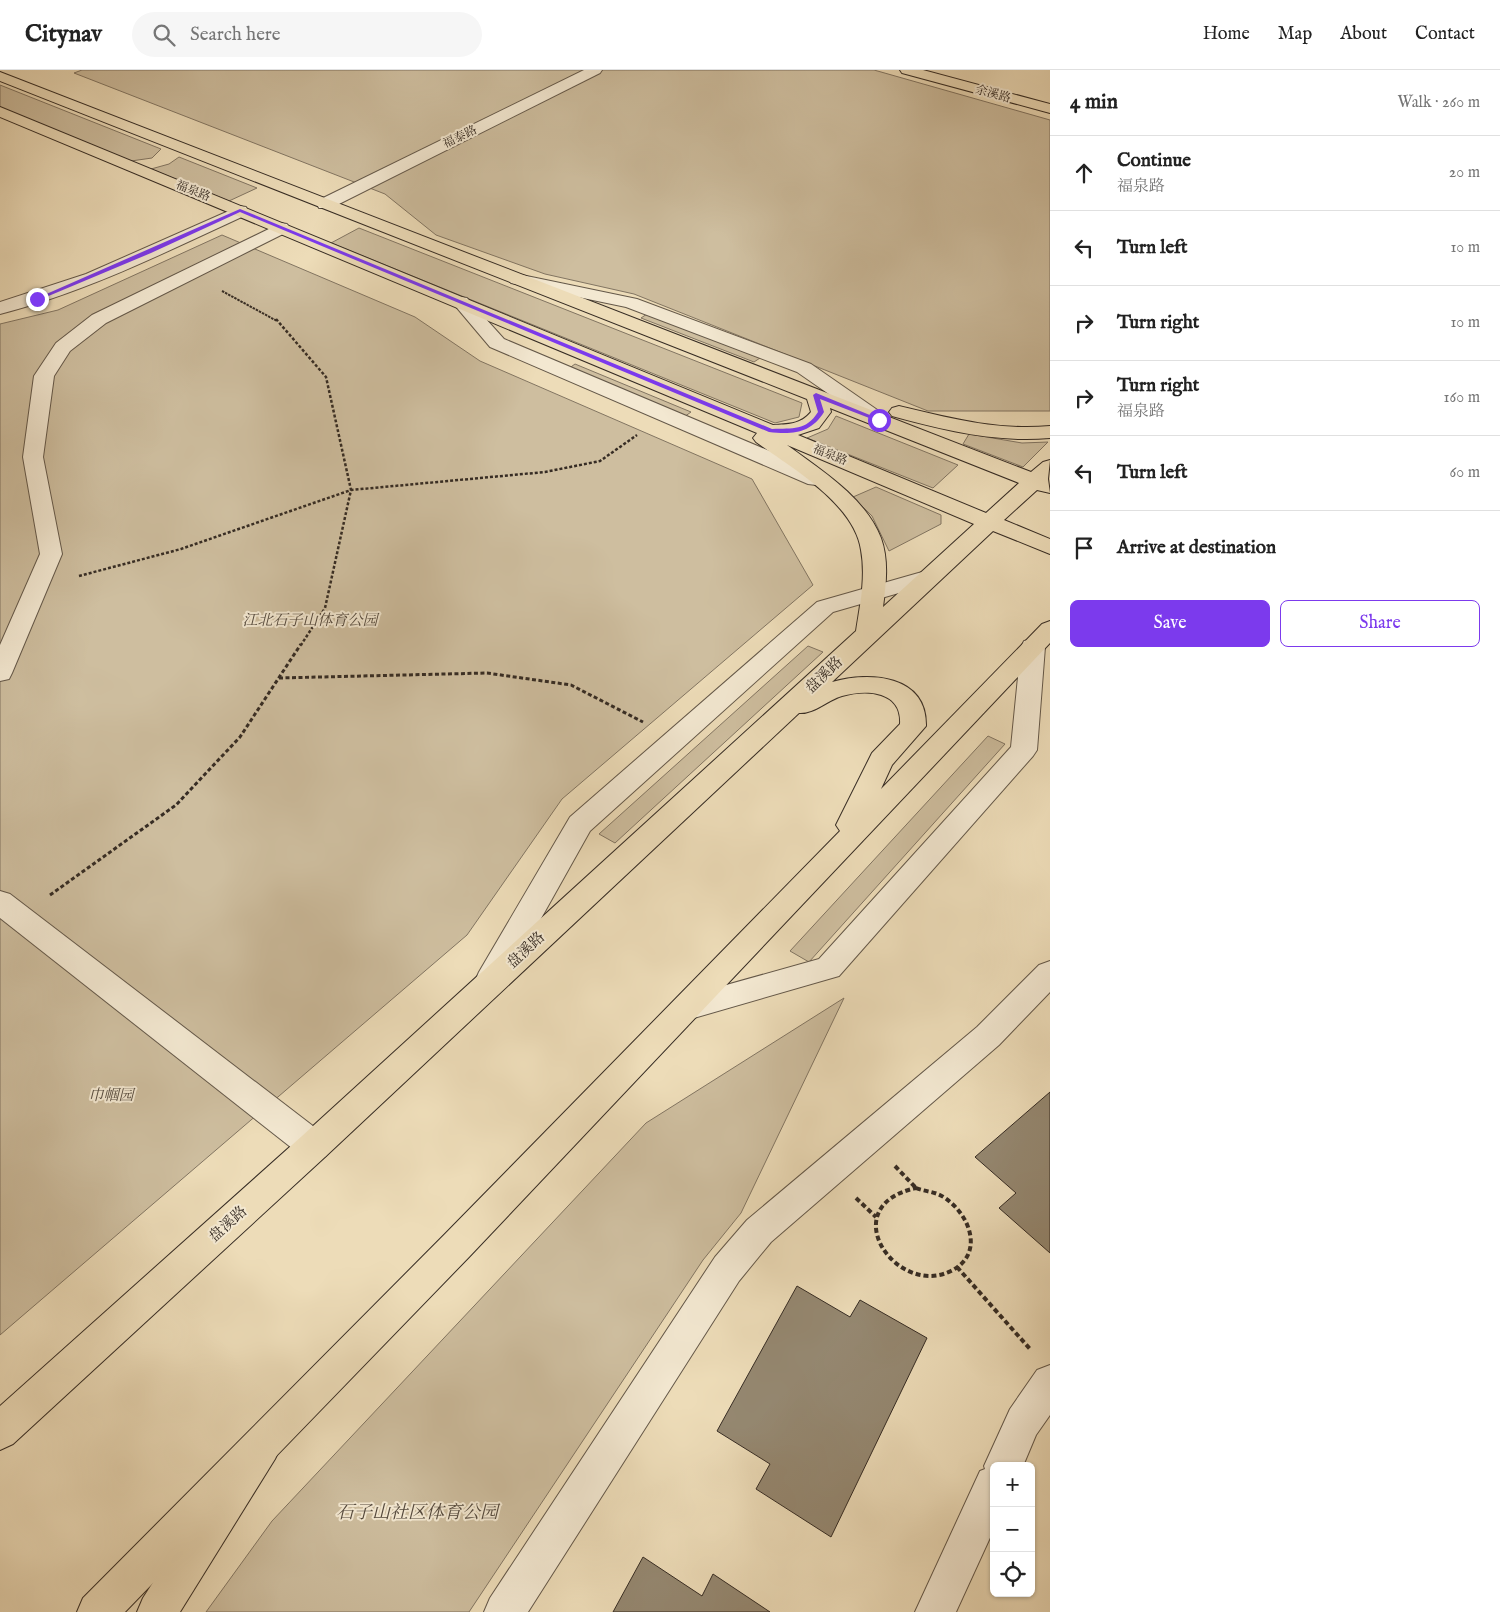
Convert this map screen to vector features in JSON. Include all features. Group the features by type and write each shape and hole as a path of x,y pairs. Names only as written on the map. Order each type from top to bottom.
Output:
{"main road":[{"name":"余溪路","path":"906,70 1050,109"},
{"name":"余溪路","path":"951,70 1050,97"},
{"path":"0,76 166,155 325,204 879,420 1045,478"},
{"name":"福泉路","path":"0,112 1050,547"},
{"path":"128,165 166,155"},
{"path":"779,381 946,424 1032,435 1050,432"},
{"path":"772,431 798,430 814,424 821,412 816,395"},
{"path":"734,416 840,496 858,516 870,538 874,565 868,633"},
{"name":"盘溪路","path":"0,1431 314,1146 929,577 990,522 1045,478"},
{"path":"97,1612 262,1446 687,1008 1041,638"},
{"path":"786,711 843,687 865,685 884,687 903,696 913,709 913,726 881,760 839,847"},
{"path":"157,1612 262,1446"}],"street":[{"name":"福泰路","path":"325,204 595,70"},
{"path":"0,308 37,299 150,252 240,211"},
{"path":"0,672 51,554 33,456 38,408 44,376 63,347 99,319 187,273 281,228"},
{"path":"517,279 631,303 804,368 879,420"},
{"path":"461,302 497,343 816,479"},
{"path":"486,987 580,824 824,607 929,577"},
{"path":"687,1008 830,968 1024,750 1041,638"},
{"path":"9,910 314,1146"},
{"path":"504,1612 727,1268 759,1230 988,1036 1050,973"},
{"path":"1005,1462 1023,1422 1043,1369"},
{"path":"935,1612 990,1494"}],"path":[{"path":"9,910 176,805 240,737 325,608 351,490 326,377 274,317 187,273"},
{"path":"37,586 181,549 351,490 563,468 600,461 642,431"},
{"path":"279,678 487,673 571,685 649,725"},
{"path":"917,1188 933,1191 947,1199 959,1209 967,1222 971,1237 970,1251 958,1267 951,1272 935,1276 919,1275 903,1268 889,1258 875,1230 876,1217 880,1205 890,1196 903,1190 917,1188"},
{"path":"958,1267 1043,1369"}],"green space":[{"path":"82,70 874,70 1050,120 1050,411 928,411 634,294 545,274 436,235 385,194 74,73"},
{"path":"0,85 161,149 152,158 131,161 0,108"},
{"path":"179,157 257,188 229,201 151,169 169,164"},
{"path":"359,228 802,403 799,417 775,423 331,243"},
{"name":"江北石子山体育公园","path":"222,235 415,317 480,361 752,479 813,585 562,799 467,935 0,1335 0,324 58,310"},
{"path":"647,314 760,358 754,362 641,318"},
{"path":"575,364 691,412 684,417 568,369"},
{"path":"836,416 958,465 933,488 807,438 828,429"},
{"path":"969,434 1022,443 1048,442 1023,467 963,444"},
{"path":"876,487 941,515 941,524 889,551 872,516 853,497"},
{"path":"808,646 823,652 615,843 599,834"},
{"path":"988,736 1005,744 809,962 790,951"},
{"name":"石子山社区体育公园","path":"844,998 741,1213 703,1260 469,1612 206,1612 272,1521 646,1123"}],"building":[{"path":"1050,1092 1050,1253 999,1208 1016,1193 975,1157"},
{"path":"797,1286 850,1317 860,1300 927,1338 831,1537 756,1489 770,1464 717,1431"},
{"path":"643,1557 702,1596 713,1574 770,1612 613,1612"}],"route":[{"path":"37,299 150,252 240,211 772,431 798,430 814,424 821,412 816,395 879,420"}],"park label":[{"name":"巾帼园","path":"111,1095"}]}
